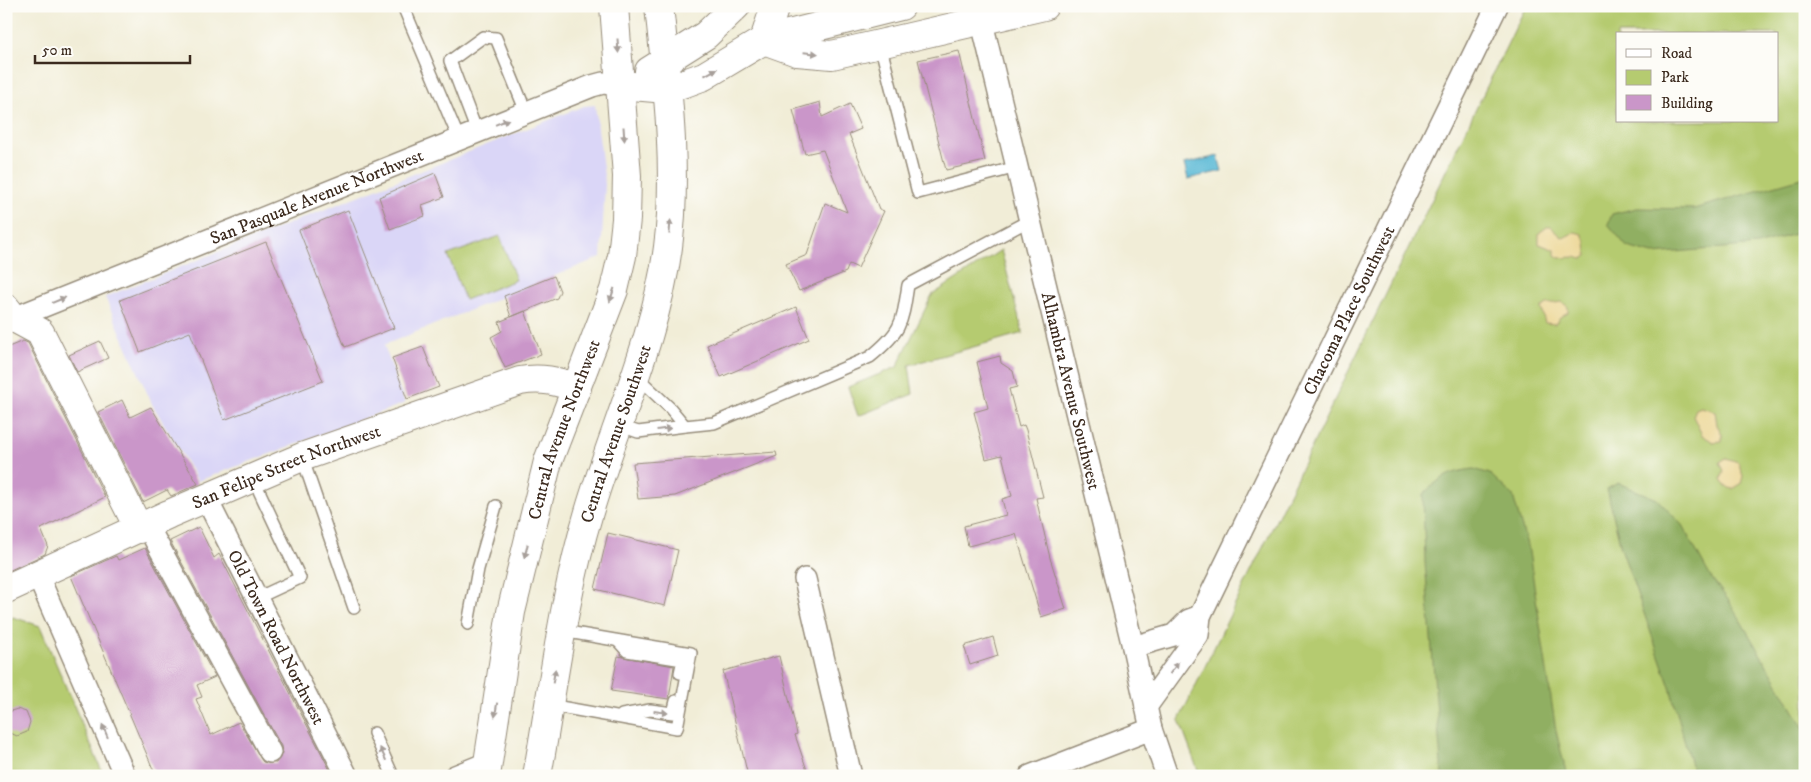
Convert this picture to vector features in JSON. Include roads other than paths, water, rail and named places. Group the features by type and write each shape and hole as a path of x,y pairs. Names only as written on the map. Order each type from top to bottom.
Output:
{"main road":[{"name":"Central Avenue Northwest","path":"487,769 511,612 548,461 614,290 622,256 626,219 627,176 614,6"},
{"name":"Central Avenue Southwest","path":"537,776 579,545 616,425 655,316 668,245 671,174 659,6"},
{"path":"665,76 736,6"},
{"path":"764,40 775,6"},
{"path":"621,85 665,76 704,76 764,40 901,6"},
{"path":"764,40 791,50 832,55 880,44 980,14 1044,6"},
{"path":"9,316 40,332 143,527"},
{"name":"San Felipe Street Northwest","path":"6,589 206,498 302,457 520,381 536,378 550,379 576,388"}],"street":[{"name":"Chacoma Place Southwest","path":"1146,707 1198,635 1200,616 1497,6"},
{"name":"Alhambra Avenue Southwest","path":"980,14 1133,647 1150,729 1167,776"},
{"name":"San Pasquale Avenue Northwest","path":"9,316 592,86 603,83 621,85"},
{"name":"Old Town Road Northwest","path":"206,498 347,776"},
{"path":"143,527 270,752"},
{"path":"38,574 125,776"},
{"path":"805,579 852,776"},
{"path":"1133,647 1174,634 1189,620 1200,616"},
{"path":"1030,776 1150,729"},
{"path":"455,776 487,769"}],"lane":[{"path":"404,6 468,136"},
{"path":"468,136 450,61 483,37 496,38 526,112"},
{"path":"880,44 918,193 1017,167"},
{"path":"616,425 638,432 714,423 870,357 892,340 903,319 908,285 1030,220"},
{"path":"634,374 670,408 685,426"},
{"path":"302,457 354,608"},
{"path":"253,478 300,578 257,598"},
{"path":"468,624 478,569 496,506"},
{"path":"549,705 677,728 691,653 562,631"},
{"path":"374,733 393,776"}],"water":[{"path":"1218,156 1222,171 1188,179 1184,164"}]}
